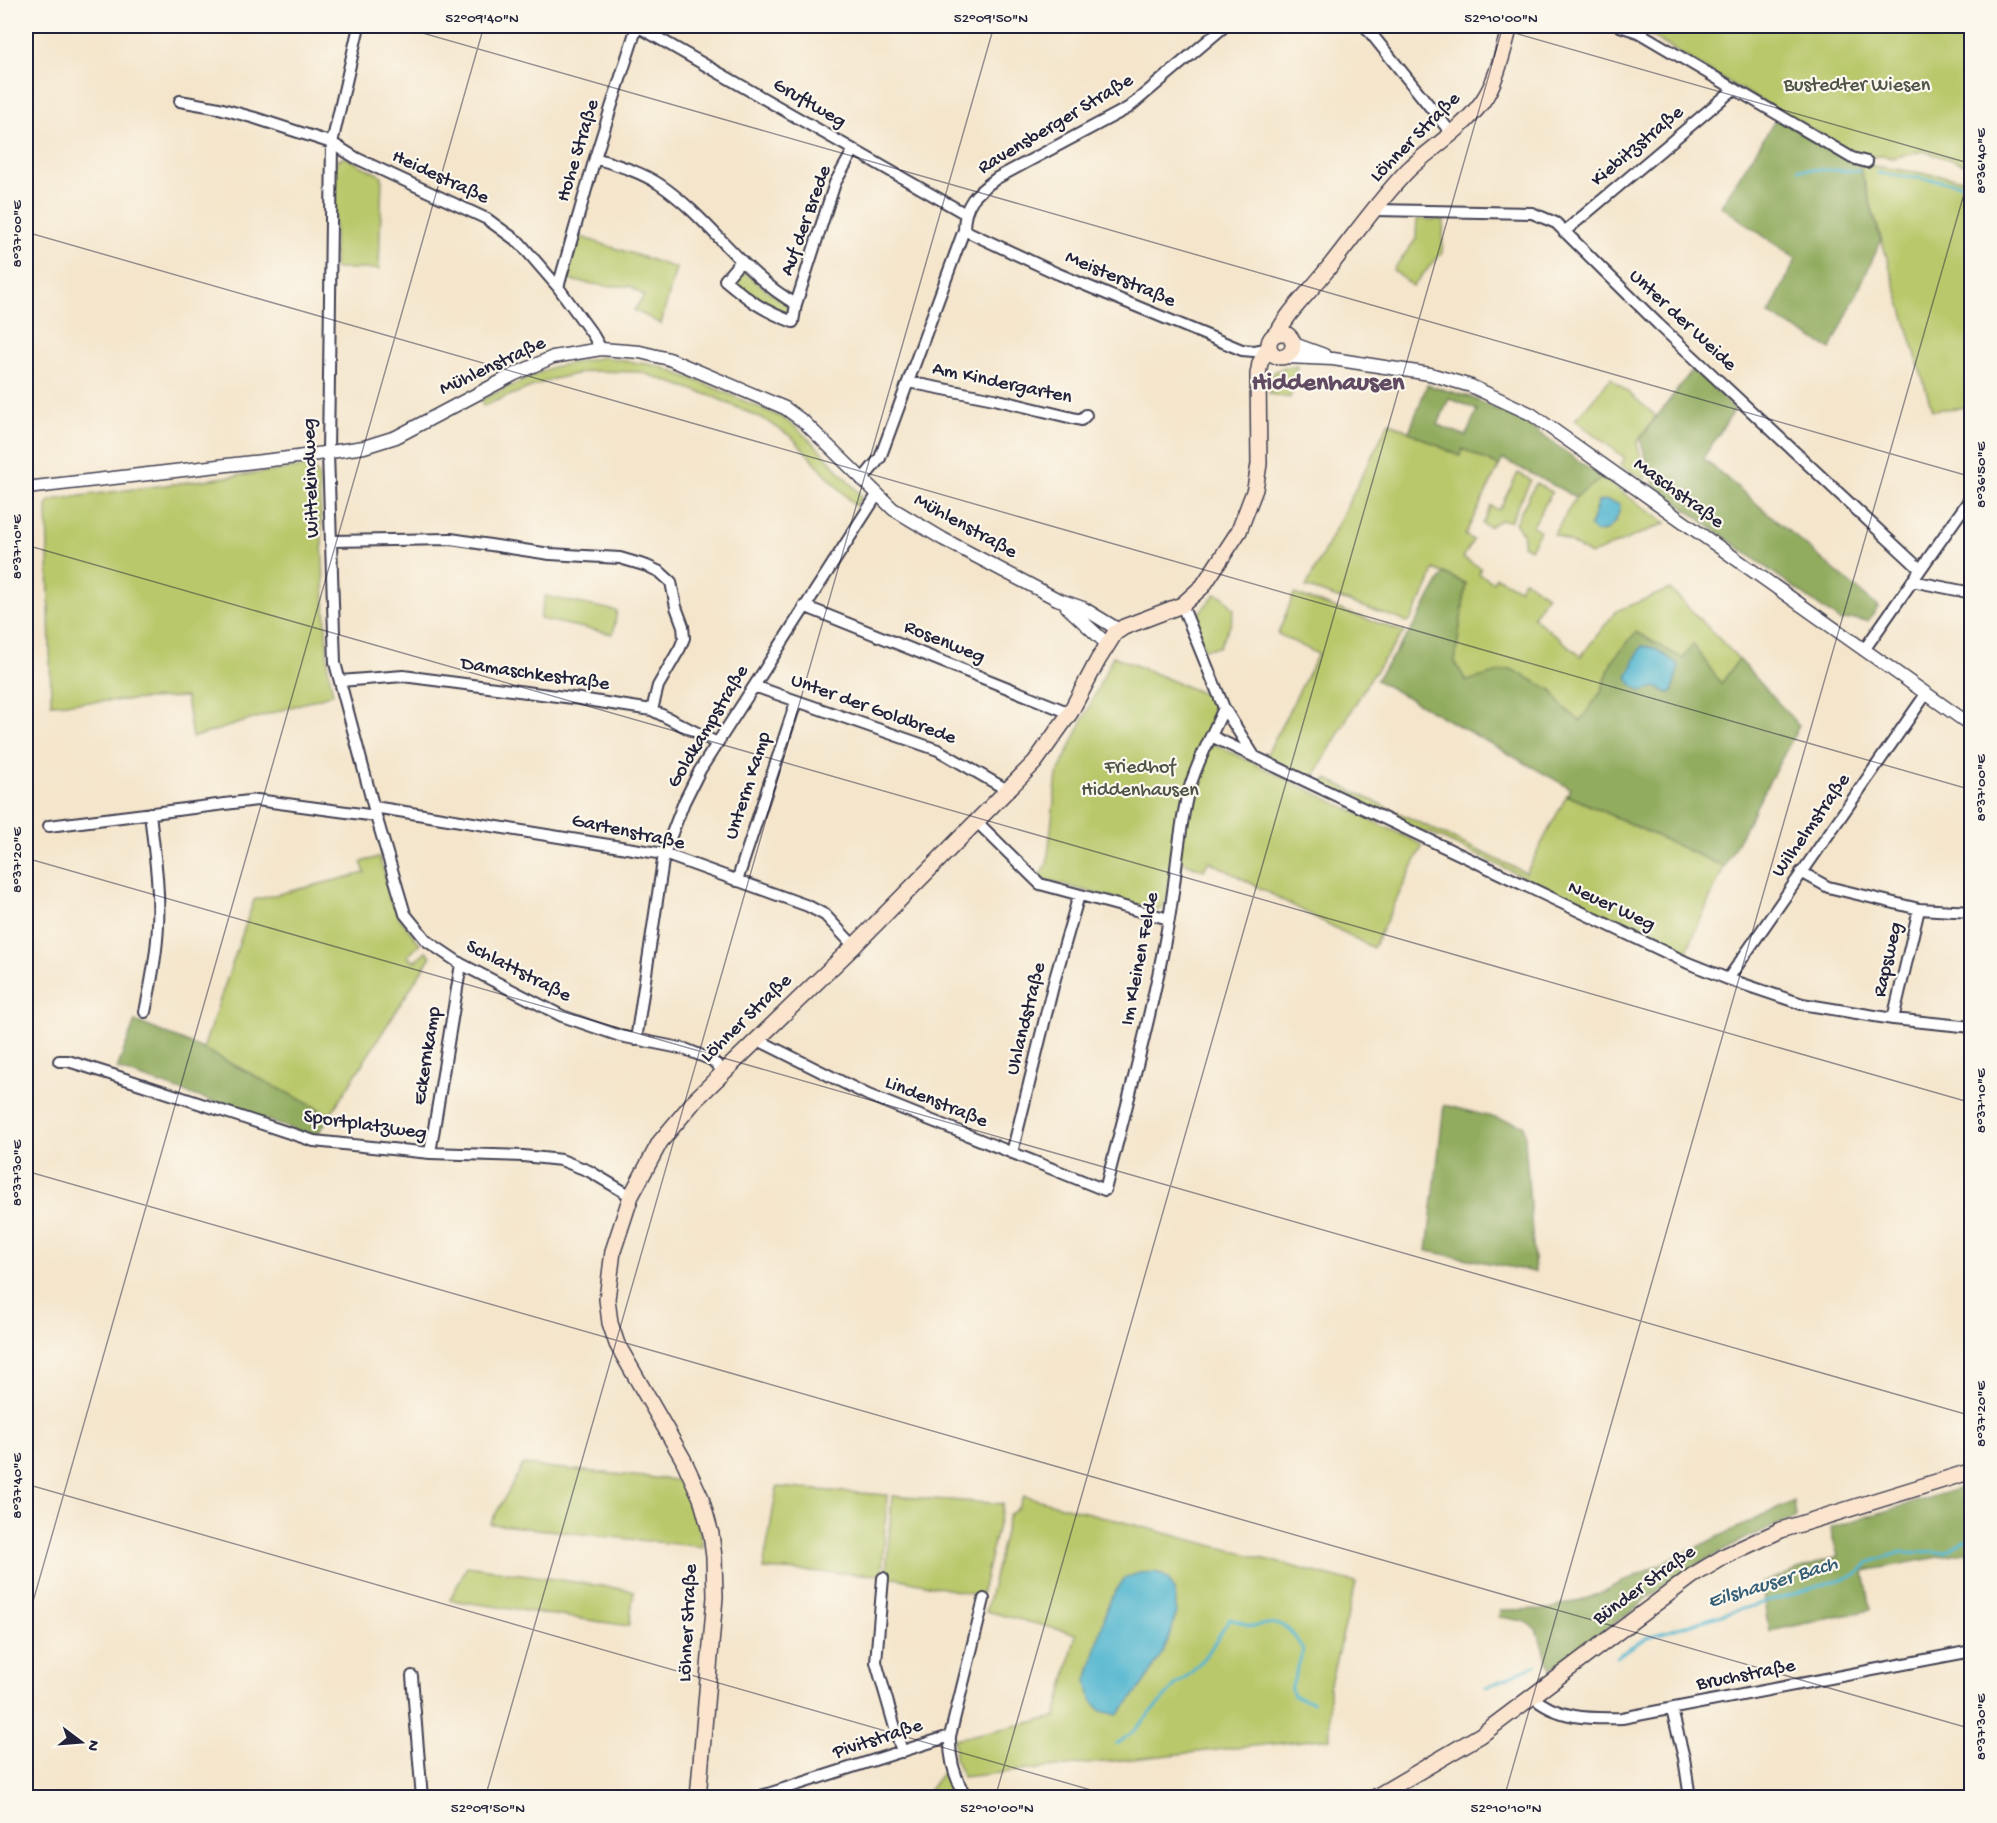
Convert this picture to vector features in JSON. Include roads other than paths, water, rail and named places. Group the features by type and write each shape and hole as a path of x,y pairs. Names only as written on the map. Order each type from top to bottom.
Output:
{"main road":[{"name":"Löhner Straße","path":"698,1797 715,1597 714,1557 706,1514 693,1479 617,1344 610,1323 607,1299 613,1251 632,1196 660,1142 696,1099 854,946 1009,791 1035,762 1070,713 1107,644 1119,630 1182,605 1203,586 1232,544 1255,489 1259,464 1259,400 1268,367 1290,322 1306,296 1409,170 1452,134 1483,101 1491,86 1510,26"},
{"name":"Bünder Straße","path":"1382,1796 1481,1735 1692,1576 1727,1555 1781,1530 1971,1471"}],"street":[{"path":"332,143 358,26"},
{"name":"Gruftweg","path":"637,26 964,213"},
{"name":"Hohe Straße","path":"558,287 595,158 637,26"},
{"name":"Ravensberger Straße","path":"964,213 982,189 997,178 1128,108 1225,26"},
{"path":"1365,26 1452,134"},
{"path":"1620,26 1638,32 1852,158 1866,162"},
{"name":"Kiebitzstraße","path":"1564,232 1734,89"},
{"name":"Heidestraße","path":"180,101 219,108 332,143 356,158 487,219 520,243 558,287 593,334 601,349"},
{"name":"Wittekindweg","path":"332,143 328,453 335,663 375,812"},
{"name":"Auf der Brede","path":"741,261 725,280 765,311 793,322 796,304 835,183 853,151"},
{"name":"Auf der Brede","path":"595,158 633,170 659,184 686,206 778,294 796,304"},
{"name":"Unter der Weide","path":"1375,210 1532,213 1550,220 1920,569"},
{"path":"862,480 880,458 963,230 964,213"},
{"name":"Meisterstraße","path":"963,230 1056,273 1242,350 1254,351 1280,346"},
{"name":"Maschstraße","path":"1280,346 1333,359 1420,372 1454,380 1523,410 1642,491 1971,726"},
{"name":"Mühlenstraße","path":"26,488 364,447 396,436 513,375 553,357 601,349 640,352 669,359 784,408 804,422 893,509 943,539 1057,598 1083,608 1119,630"},
{"name":"Am Kindergarten","path":"908,382 994,399 1081,420 1086,415"},
{"name":"Goldkampstraße","path":"636,1040 664,854 684,802 700,770 877,495"},
{"path":"1864,650 1971,496"},
{"path":"332,541 451,539 550,554 620,558 660,572 671,582 684,638 658,686 652,710"},
{"path":"1912,581 1971,592"},
{"name":"Mühlenstraße","path":"1057,598 1107,644"},
{"path":"1182,605 1224,708 1255,757"},
{"name":"Rosenweg","path":"804,606 1070,713"},
{"name":"Damaschkestraße","path":"340,681 403,676 652,710 717,743"},
{"name":"Unter der Goldbrede","path":"754,686 938,750 1009,791"},
{"name":"Wilhelmstraße","path":"1728,979 1926,694"},
{"name":"Unterm Kamp","path":"736,881 796,702"},
{"path":"1211,736 1224,708"},
{"name":"Neuer Weg","path":"1211,736 1688,963 1728,979 1802,1004 1893,1019 1971,1026"},
{"name":"Im Kleinen Felde","path":"1105,1190 1142,1045 1169,919 1181,826 1188,794 1211,736"},
{"path":"49,826 257,800 375,812"},
{"name":"Gartenstraße","path":"375,812 664,854 808,906 825,915 854,946"},
{"name":"Schlattstraße","path":"375,812 405,914 427,941 461,964 562,1016 636,1040 685,1049 712,1060 723,1071"},
{"path":"145,1012 152,978 158,923 156,868 150,813"},
{"path":"977,822 1040,885 1169,919"},
{"path":"1801,872 1828,887 1919,909 1971,912"},
{"name":"Uhlandstraße","path":"1012,1153 1054,982 1079,895"},
{"name":"Rapsweg","path":"1893,1019 1919,909"},
{"name":"Eckernkamp","path":"430,1153 461,964"},
{"name":"Lindenstraße","path":"756,1039 868,1095 1105,1190"},
{"name":"Sportplatzweg","path":"59,1061 68,1061 113,1075 314,1141 430,1153 523,1156 561,1160 589,1171 632,1196"},
{"path":"883,1578 876,1662 902,1752"},
{"path":"950,1736 984,1599"},
{"name":"Bruchstraße","path":"1532,1696 1539,1704 1558,1712 1586,1719 1622,1718 1971,1651"},
{"path":"412,1676 422,1797"},
{"path":"1672,1710 1684,1758 1690,1797"},
{"name":"Pivitstraße","path":"755,1797 950,1736 949,1755 952,1768 967,1797"}],"water":[{"path":"1604,500 1620,504 1618,515 1610,528 1595,532 1590,527 1598,502"},
{"path":"1642,646 1654,648 1679,665 1672,692 1669,693 1655,687 1643,691 1630,682 1627,677"},
{"path":"1156,1572 1168,1579 1175,1595 1176,1613 1171,1632 1152,1671 1128,1703 1117,1715 1101,1711 1091,1699 1087,1681 1109,1601 1124,1579 1138,1573"}],"waterway":[{"path":"1798,169 1859,171"},
{"path":"1878,173 1972,185"},
{"name":"Eilshauser Bach","path":"1616,1657 1648,1637 1856,1575 1871,1562 1901,1552 1943,1553 1972,1537"},
{"name":"Eilshauser Bach","path":"1117,1744 1133,1732 1176,1685 1192,1672 1210,1650 1229,1619 1254,1626 1280,1624 1289,1630 1303,1650 1291,1689 1294,1696 1313,1702"},
{"name":"Eilshauser Bach","path":"1486,1687 1536,1665"}],"district":[{"name":"Hiddenhausen","path":"1328,384"}],"park label":[{"name":"Bustedter Wiesen","path":"1857,86"},
{"name":"Friedhof Hiddenhausen","path":"1140,780"}]}
